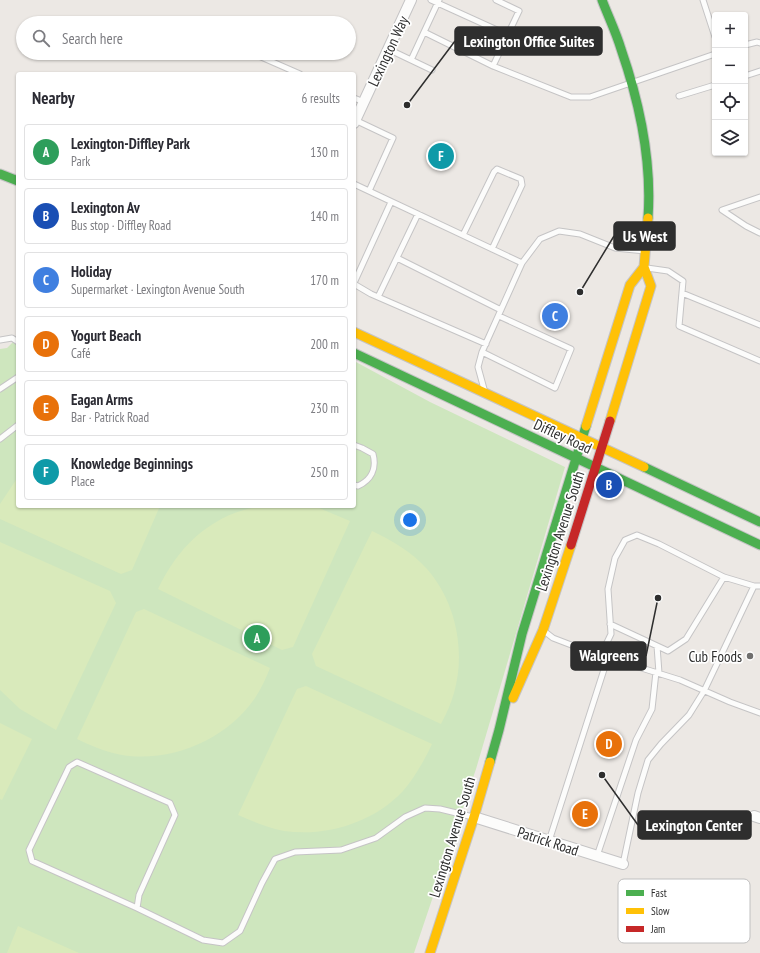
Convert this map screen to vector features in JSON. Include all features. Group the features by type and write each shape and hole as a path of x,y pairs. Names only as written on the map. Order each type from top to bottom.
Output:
{"street":[{"name":"Lexington Way","path":"356,116 359,100 388,49 411,0"},
{"name":"Lexington Avenue South","path":"499,730 543,630 596,468 651,286 644,267 649,204 645,148 635,94 621,48 602,0"},
{"path":"4,175 16,181"},
{"name":"Lexington Avenue South","path":"430,953 474,817 499,730 522,634 630,284 644,267"},
{"name":"Diffley Road","path":"356,333 760,522"},
{"name":"Diffley Road","path":"356,354 760,545"},
{"name":"Patrick Road","path":"474,817 623,864"}],"lane":[{"path":"431,0 438,1 508,35"},
{"path":"493,66 519,11 496,0"},
{"path":"702,0 712,28"},
{"path":"411,60 438,1"},
{"path":"424,32 493,66 571,97 590,96 712,55"},
{"path":"748,44 758,42 760,43"},
{"path":"388,49 432,70"},
{"path":"268,60 295,72"},
{"path":"748,75 760,71"},
{"path":"679,96 712,86"},
{"path":"356,122 393,138 369,191"},
{"path":"463,235 494,172 498,169 521,179 522,185 492,249"},
{"path":"356,185 522,263"},
{"path":"760,197 722,210 746,226 760,233"},
{"path":"356,280 391,202"},
{"path":"378,297 418,214"},
{"path":"484,392 478,367 482,352 522,263 540,239 559,231 580,234 615,248 646,251"},
{"path":"397,258 501,310"},
{"path":"644,267 668,271 683,281 679,326 760,361"},
{"path":"356,285 378,297 486,344"},
{"path":"682,293 760,325"},
{"path":"482,352 555,388 571,349 499,316"},
{"path":"0,340 12,338 16,341"},
{"path":"0,389 16,378"},
{"path":"0,439 16,427"},
{"path":"356,446 373,454 376,463 372,475 365,482 356,486"},
{"path":"601,655 611,634 608,589 615,558 625,540 637,535 659,544 724,576 754,586 760,586"},
{"path":"610,624 668,651 686,640 724,576"},
{"path":"623,864 638,793 648,760 689,715 704,691 754,586"},
{"path":"543,630 553,638 587,651 680,680 760,714"},
{"path":"597,856 636,740 652,709 658,672 657,646"},
{"path":"549,841 608,657"},
{"path":"137,908 139,894 175,815 170,803 77,762 69,767 29,850 32,861 137,908 203,940 223,943 240,931 275,859 295,852 341,850 376,838 405,817 425,808 440,809 474,817"}],"green space":[{"path":"16,339 16,508 356,508 356,362 430,402 565,467 476,769 414,953 0,953 0,349 7,348"},
{"path":"16,480 16,508 159,508 132,570 121,574 0,519 0,504"},
{"path":"252,508 319,508 350,521 293,647 282,650 158,589 166,573 176,559 199,534 212,524 243,510"},
{"path":"372,531 402,547 427,569 445,596 451,612 456,628 459,661 454,693 447,713 441,724 316,666 312,654"},
{"path":"0,542 110,591 116,603 56,730 20,709 0,690"},
{"path":"144,609 270,668 257,695 243,713 214,736 197,745 179,751 141,757 110,752 77,739 136,612"},
{"path":"306,686 432,744 419,769 407,786 391,802 378,812 348,825 316,832 278,830 238,815 297,689"},
{"path":"0,723 32,739 2,800 0,799"},
{"path":"18,926 79,953 7,953"}],"traffic: fast":[{"path":"602,0 619,43 639,111 648,175 648,218"},
{"path":"0,174 16,180"},
{"path":"356,354 760,545"},
{"path":"490,762 522,634 586,426"},
{"path":"644,467 760,522"}],"traffic: slow":[{"path":"586,426 630,285 644,267 648,218"},
{"path":"610,421 651,286 644,267"},
{"path":"356,333 644,467"},
{"path":"513,698 543,630 571,545"},
{"path":"430,953 474,817 490,762"}],"traffic: jam":[{"path":"571,545 610,421"}],"place":[{"name":"Lexington Office Suites","path":"407,105"},
{"name":"Knowledge Beginnings","path":"441,156"},
{"name":"Us West","path":"580,292"},
{"name":"Holiday","path":"555,316"},
{"name":"Lexington Av","path":"609,485"},
{"name":"Walgreens","path":"658,598"},
{"name":"Lexington-Diffley Park","path":"257,638"},
{"name":"Cub Foods","path":"750,656"},
{"name":"Yogurt Beach","path":"609,744"},
{"name":"Lexington Center","path":"602,775"},
{"name":"Eagan Arms","path":"585,814"}]}
